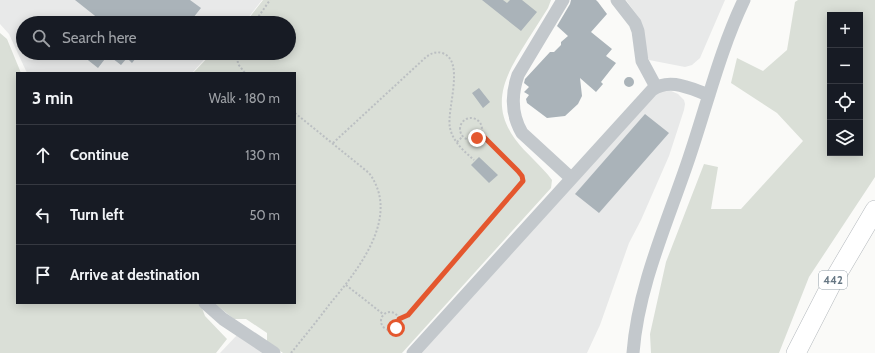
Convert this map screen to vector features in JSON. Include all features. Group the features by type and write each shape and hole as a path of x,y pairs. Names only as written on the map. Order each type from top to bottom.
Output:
{"highway":[{"name":"442","path":"796,353 832,283 875,210"}],"street":[{"path":"563,0 518,75 514,88 513,103 517,125 522,133 571,178"},
{"path":"618,0 635,23 638,31 642,60 656,87"},
{"path":"633,353 636,324 644,293 733,23 744,0"},
{"path":"413,353 646,95 656,87 664,84 672,84 684,86 709,96"},
{"path":"206,304 223,319 274,353"}],"path":[{"path":"259,16 270,0"},
{"path":"333,143 425,58 437,52 445,54 453,64 454,73 449,115 452,136 474,160"},
{"path":"238,60 238,64 244,72"},
{"path":"292,353 346,285 363,261 380,221 380,201 375,182 369,173 296,114"},
{"path":"471,117 475,118 480,122 482,130 481,134 474,140 462,137 460,132 460,124 471,117"},
{"path":"399,319 408,315 523,181 522,176 518,171 481,134"},
{"path":"457,142 462,137"},
{"path":"346,285 383,314"},
{"path":"387,312 396,313 399,319 399,323 396,328 393,329 383,327 380,320 383,314 387,312"}],"shaded area":[{"path":"0,0 262,0 249,16 16,16 16,49 9,34 0,24"},
{"path":"263,0 551,0 548,8 519,53 507,77 503,89 502,101 503,113 507,126 519,144 552,180 551,188 402,353 283,353 267,342 267,333 246,319 234,319 215,304 296,304 296,72 194,72 205,60 296,60 296,16 250,16"},
{"path":"626,0 725,0 700,58 692,65 685,67 649,60 645,50 639,18"},
{"path":"798,0 875,0 875,177 809,277 779,353 651,353 650,334 666,262 704,164 718,167 711,209 741,209 803,141 777,113 731,83 737,58 763,71 787,50 795,2"},
{"path":"0,33 7,39 21,72 16,72 16,304 200,304 205,316 227,339 216,353 0,353"},
{"path":"21,60 204,60 193,72 27,72"},
{"path":"661,90 669,90 678,94 684,100 684,110 669,156 641,220 629,243 600,325 587,353 416,353 653,95"},
{"path":"238,334 266,353 220,353"}],"building":[{"path":"75,0 190,0 201,8 195,16 95,16"},
{"path":"482,0 503,0 507,3 510,0 522,0 537,12 521,31"},
{"path":"571,0 596,0 607,14 591,32 612,49 606,56 616,63 601,82 603,84 596,92 580,78 582,96 578,104 565,116 547,118 527,103 526,99 529,95 524,92 529,87 524,83 525,79 550,52 554,52 561,45 561,42 568,36 557,26"},
{"path":"88,60 104,60 98,68"},
{"path":"114,60 125,60 121,65"},
{"path":"627,77 631,77 633,78 633,86 627,87 624,84 624,80"},
{"path":"479,88 490,102 483,108 472,93"},
{"path":"645,114 669,133 599,213 575,194"},
{"path":"479,157 498,175 489,183 471,165"}],"route":[{"path":"396,328 398,326 399,319 408,315 523,181 521,174 481,134 477,138"}]}
